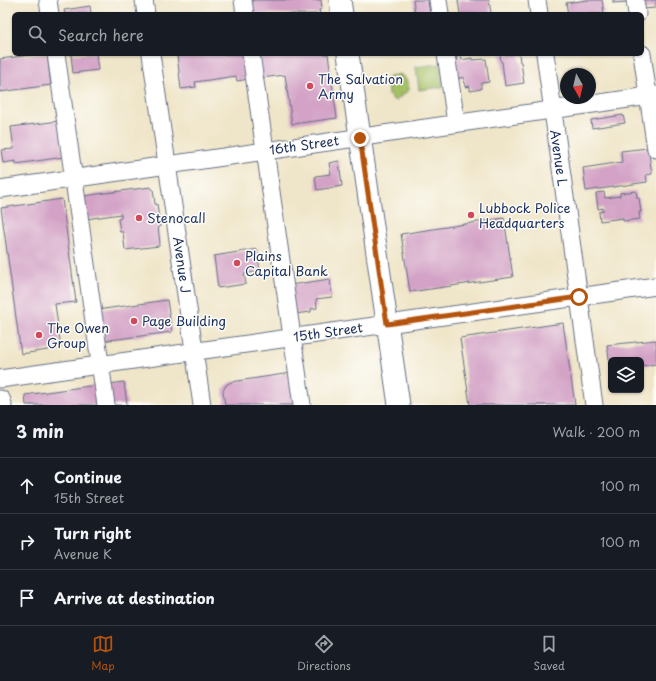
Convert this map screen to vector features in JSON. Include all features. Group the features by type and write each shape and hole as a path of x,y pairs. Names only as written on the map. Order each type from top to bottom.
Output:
{"main road":[{"path":"340,0 342,12"},
{"path":"348,56 399,405"},
{"path":"0,401 1,405"}],"street":[{"path":"48,0 50,12"},
{"path":"144,0 146,12"},
{"path":"243,0 245,12"},
{"path":"438,0 440,12"},
{"path":"537,0 539,12"},
{"path":"635,0 636,12"},
{"path":"56,56 106,405"},
{"name":"Avenue J","path":"151,56 202,405"},
{"path":"251,56 302,405"},
{"path":"446,56 456,123"},
{"name":"Avenue L","path":"545,56 594,405"},
{"path":"642,56 652,96 656,149"},
{"name":"16th Street","path":"0,189 652,96"},
{"name":"15th Street","path":"0,379 656,286"}],"green space":[{"path":"440,64 443,87 419,90 416,67"},
{"path":"399,74 407,80 409,90 395,101 388,95 387,78"}],"building":[{"path":"251,0 321,0 322,9 319,10 320,12 253,12"},
{"path":"413,0 428,0 430,12 415,12"},
{"path":"458,0 489,0 491,12 460,12"},
{"path":"587,0 602,0 604,12 568,12 566,3"},
{"path":"613,0 627,0 627,2 613,3"},
{"path":"642,0 656,0 656,8 643,9"},
{"path":"90,6 91,12 64,12 64,10"},
{"path":"23,56 47,56 51,85 0,92 0,59"},
{"path":"71,56 96,56 98,70 73,73"},
{"path":"177,56 244,56 249,79 237,81 236,76 195,82 196,87 181,89"},
{"name":"The Salvation Army","path":"258,56 328,56 337,118 292,124 285,75 261,78"},
{"path":"461,56 462,60 472,58 472,60 486,59 489,82 481,83 481,89 470,91 470,86 465,87 464,77 456,79 454,61 457,60 456,57"},
{"path":"500,56 519,56 524,83 505,86"},
{"path":"623,115 625,123 592,128 591,120"},
{"path":"59,121 64,157 16,164 16,161 3,163 1,150 14,149 11,127"},
{"path":"648,148 652,174 646,175 647,182 586,191 583,168 622,162 621,151"},
{"path":"339,161 342,186 317,190 315,176 331,174 329,163"},
{"name":"Stenocall","path":"151,187 151,189 153,189 155,204 157,204 160,227 158,227 159,246 125,250 123,232 120,232 118,219 121,218 121,214 86,219 83,196"},
{"path":"636,191 637,198 639,198 641,212 639,212 640,219 623,221 623,218 600,221 599,212 603,211 603,208 598,209 596,193 604,192 605,198 620,196 620,193"},
{"path":"62,199 76,302 55,304 61,348 21,354 1,208"},
{"path":"504,218 513,277 410,292 401,234"},
{"name":"Plains Capital Bank","path":"257,249 260,271 244,274 246,284 218,288 214,256"},
{"path":"330,279 332,297 316,299 317,308 311,309 311,312 294,314 290,285"},
{"name":"Page Building","path":"167,300 172,332 102,341 97,310"},
{"path":"563,323 575,405 470,405 460,338"},
{"path":"656,340 656,364 644,366 644,357 609,357 607,345"},
{"path":"291,373 296,405 225,405 223,391 226,385 231,382"},
{"path":"124,382 127,405 111,405 109,384"},
{"path":"97,385 100,405 26,405 25,395"}],"place":[{"name":"The Salvation Army","path":"310,86"},
{"name":"Lubbock Police Headquarters","path":"471,215"},
{"name":"Stenocall","path":"139,218"},
{"name":"Plains Capital Bank","path":"237,263"},
{"name":"Page Building","path":"134,321"},
{"name":"The Owen Group","path":"39,335"}],"route":[{"path":"360,138 387,324 579,297"}]}
